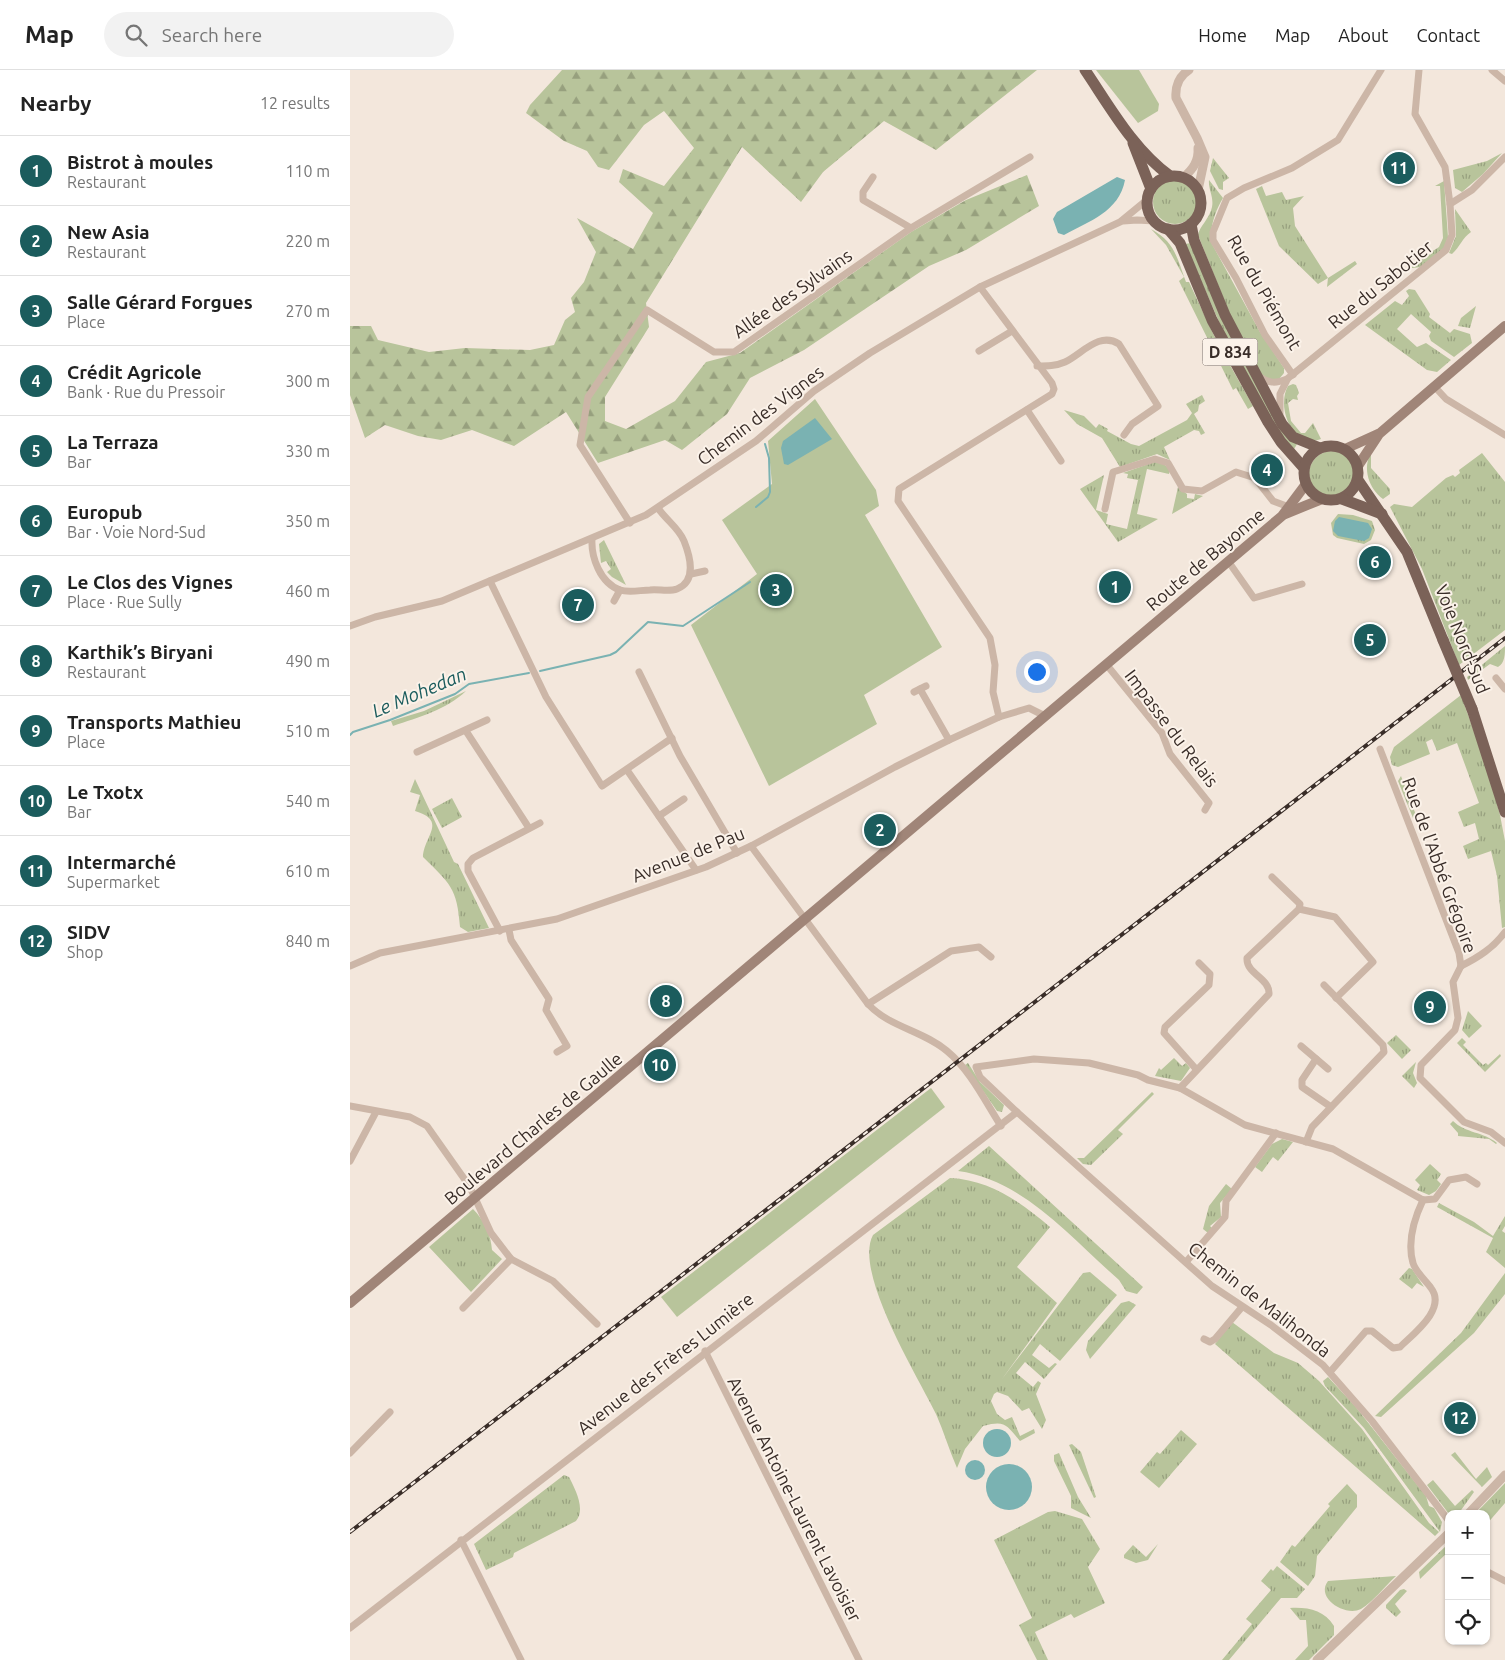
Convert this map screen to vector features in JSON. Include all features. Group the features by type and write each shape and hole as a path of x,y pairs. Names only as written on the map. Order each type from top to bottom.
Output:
{"main road":[{"path":"1085,70 1130,137 1158,168 1170,176"},
{"path":"1130,137 1149,194 1148,207 1155,221 1168,229 1184,228 1196,218 1201,204 1198,190 1184,177 1170,176 1162,178 1149,194"},
{"name":"D 834","path":"1191,224 1194,240 1225,315 1282,424 1293,437 1320,448"},
{"name":"D 834","path":"1168,229 1180,243 1212,320 1268,422 1281,442 1304,468"},
{"path":"1358,466 1344,449 1337,446 1320,448 1307,460 1304,468 1306,484 1315,496 1322,499 1331,501 1342,499 1355,488 1358,480 1358,466 1379,434 1505,326"},
{"path":"1344,449 1379,434"},
{"name":"Voie Nord-Sud","path":"1358,480 1407,552 1472,709 1505,812"},
{"name":"Route de Bayonne","path":"1150,628 1282,516 1306,484"},
{"name":"Route de Bayonne","path":"1282,516 1322,499"},
{"path":"1342,499 1382,514"},
{"name":"Boulevard Charles de Gaulle","path":"350,1303 475,1199 1043,715 1150,628"}],"street":[{"path":"1189,70 1177,86 1176,98 1197,138 1204,157 1198,190"},
{"name":"Rue du Piémont","path":"1290,377 1213,240 1221,209 1227,198 1244,188 1292,168 1338,140 1381,70"},
{"name":"Rue du Sabotier","path":"1290,377 1446,250 1452,235 1445,167 1415,114 1420,70"},
{"path":"1492,70 1505,81"},
{"path":"1184,177 1193,169 1198,156 1197,138"},
{"path":"873,177 863,192 863,200 910,228 1030,158"},
{"path":"1450,204 1472,190 1504,160"},
{"name":"Chemin des Vignes","path":"1120,222 1149,194"},
{"name":"Chemin des Vignes","path":"350,626 374,617 442,601 630,523 658,508 756,442 814,391 870,353 980,287 1120,222 1137,220 1155,221"},
{"name":"Allée des Sylvains","path":"630,523 580,445 588,397 647,310 714,352 734,352 910,228"},
{"path":"980,287 1054,389 1052,394 900,489 898,501 990,638 995,665 993,692 999,717"},
{"path":"979,352 1012,331"},
{"path":"1037,366 1053,366 1065,362 1094,343 1104,340 1111,340 1119,344 1158,406 1132,424 1124,435"},
{"path":"1254,372 1265,381 1271,382 1290,377"},
{"path":"1282,424 1279,400 1290,377"},
{"path":"1434,386 1446,399 1505,435"},
{"path":"1027,410 1061,461"},
{"path":"1105,509 1113,472 1155,459 1168,462 1183,489 1202,491 1236,472 1255,478 1273,501 1289,507"},
{"path":"592,538 598,568 604,578 620,590 677,589 686,583 691,574 684,541 658,508"},
{"path":"1228,561 1254,598 1302,584"},
{"path":"691,574 705,571"},
{"path":"490,581 546,698 602,786 672,738"},
{"path":"614,602 620,590"},
{"name":"Impasse du Relais","path":"1106,664 1162,733 1170,754 1209,803 1205,810"},
{"path":"639,672 672,738 737,853"},
{"path":"1496,678 1505,689"},
{"path":"920,689 949,740"},
{"name":"Avenue de Pau","path":"350,966 380,953 510,930 582,912 737,853 895,767 999,717 1029,708 1043,715"},
{"path":"417,752 487,720"},
{"path":"466,731 529,828"},
{"name":"Rue de l'Abbé Grégoire","path":"1380,749 1460,953 1461,966 1481,956 1497,943 1505,932"},
{"path":"627,770 696,870"},
{"path":"659,816 684,800"},
{"path":"500,931 468,871 468,864 473,858 540,823"},
{"path":"751,846 868,1004 890,1021 946,1050 965,1070 1001,1126"},
{"path":"1272,877 1300,904 1299,909 1247,958 1248,966 1267,984 1269,989 1267,999 1196,1069 1180,1088 1244,1126 1276,1133 1332,1150 1423,1200 1434,1199 1449,1180 1466,1177 1477,1184"},
{"path":"1299,909 1335,918 1373,962 1336,998"},
{"path":"510,930 511,940 549,999 546,1010 567,1046 557,1052"},
{"path":"868,1004 951,951 979,947 991,957"},
{"path":"1196,1069 1164,1032 1165,1028 1209,985 1210,974 1200,962"},
{"path":"1461,966 1453,982 1458,1018 1455,1030 1421,1065 1420,1078 1464,1122 1491,1132 1505,1144"},
{"path":"1306,1142 1312,1127 1384,1052 1383,1045 1324,984"},
{"path":"1301,1046 1328,1069"},
{"name":"Chemin de Malihonda","path":"1180,1088 1089,1063 1034,1059 976,1067 980,1077 1024,1119 1212,1286 1303,1349 1330,1372 1372,1421 1445,1516"},
{"path":"1316,1059 1302,1080 1302,1087 1331,1107"},
{"path":"350,1106 410,1117 428,1126 470,1187 491,1233 511,1258 553,1281 597,1324"},
{"path":"350,1160 376,1112"},
{"path":"1001,1126 1017,1112"},
{"path":"1001,1126 1024,1119"},
{"name":"Avenue des Frères Lumière","path":"350,1628 705,1351 1001,1126"},
{"path":"1186,1262 1225,1217 1226,1201 1276,1133"},
{"path":"1330,1372 1366,1332 1372,1331 1393,1348 1400,1348 1422,1326 1434,1309 1433,1290 1413,1264 1412,1224 1423,1200"},
{"path":"463,1308 511,1258"},
{"path":"1204,1339 1210,1342 1215,1339 1242,1307"},
{"name":"Avenue Antoine-Laurent Lavoisier","path":"705,1351 859,1660"},
{"path":"350,1453 390,1412"},
{"path":"1472,1510 1505,1475"},
{"path":"1317,1660 1445,1537"},
{"path":"461,1540 521,1660"},
{"path":"1490,1573 1505,1581"}],"green space":[{"path":"562,70 1037,70 936,150 884,121 823,172 801,202 742,147 646,303 649,327 605,397 605,421 626,429 675,401 706,362 740,353 911,232 966,200 1027,175 1039,206 966,250 929,266 804,350 750,378 727,414 682,450 665,440 598,463 566,412 514,446 472,430 441,440 418,436 385,425 365,438 350,395 350,326 371,326 378,340 429,352 465,348 530,350 554,345 565,320 575,312 571,298 584,282 596,252 577,218 633,249 653,213 619,182 623,169 664,186 694,148 664,111 644,125 609,170 598,167 587,151 564,141 526,113 530,105"},
{"path":"1096,70 1139,70 1159,104 1158,111 1138,123"},
{"path":"1502,153 1483,174 1462,192 1455,188 1453,170 1487,161"},
{"path":"1213,158 1229,178 1223,182 1223,190 1219,189 1210,171"},
{"path":"1171,180 1179,180 1191,186 1197,202 1191,218 1179,224 1171,224 1159,218 1153,206 1153,198 1159,186"},
{"path":"1209,180 1223,198 1213,220 1212,244 1260,332 1284,368 1284,373 1279,379 1273,380 1262,376 1231,317 1198,235 1212,207"},
{"path":"1444,181 1448,237 1444,248 1421,267 1412,268 1407,262 1409,261 1411,265 1439,247 1443,238 1440,186 1435,186"},
{"path":"1262,186 1266,196 1282,192 1286,200 1304,196 1293,208 1295,226 1328,278 1318,284 1279,246 1256,189"},
{"path":"1455,209 1471,232 1452,254 1449,253 1456,236"},
{"path":"1151,229 1165,239 1174,251 1186,282 1189,282 1217,342 1253,406 1248,409 1236,388 1233,390 1179,281 1184,277 1166,245"},
{"path":"1191,243 1297,444 1293,451 1286,444 1227,340 1185,244"},
{"path":"1355,261 1357,264 1327,287 1328,278"},
{"path":"1409,289 1415,290 1430,314 1429,317 1450,333 1454,329 1470,334 1472,343 1454,357 1431,341 1429,336 1431,332 1411,314 1397,329 1417,347 1426,343 1451,360 1437,372 1427,370 1365,325 1395,301 1402,305 1409,296 1406,291"},
{"path":"1476,306 1470,328 1458,326 1461,318"},
{"path":"1296,385 1299,393 1297,396 1298,400 1293,399 1288,403 1291,421 1301,433 1305,433 1313,423 1321,439 1311,440 1302,438 1289,424 1284,405 1285,395 1288,386"},
{"path":"1202,395 1205,401 1199,405 1198,411 1194,414 1205,433 1201,435 1199,431 1194,430 1164,447 1170,460 1157,454 1120,467 1102,438 1077,424 1064,410 1084,416 1096,428 1099,424 1108,429 1107,431 1131,444 1139,446 1187,420 1192,413 1186,404"},
{"path":"815,399 876,490 879,506 865,515 942,647 864,695 877,724 769,786 691,625 757,574 722,520 772,484 768,441"},
{"path":"1332,451 1345,455 1351,461 1355,474 1351,487 1345,493 1332,497 1319,493 1313,487 1309,474 1313,461 1319,455"},
{"path":"1371,453 1371,468 1390,489 1390,494 1383,499 1374,490 1368,478 1367,465"},
{"path":"1482,453 1505,482 1505,630 1459,665 1422,569 1390,507 1394,504 1412,507 1446,478 1453,475 1455,477 1460,473 1459,470"},
{"path":"1157,461 1162,462 1170,470 1169,474 1147,469 1137,514 1158,519 1118,542 1080,489 1104,475 1096,510 1108,514 1106,524 1127,529 1138,480 1127,478 1128,474 1123,473"},
{"path":"1178,487 1187,494 1187,498 1194,499 1195,494 1203,496 1172,514"},
{"path":"1338,514 1353,515 1372,521 1375,530 1371,540 1364,544 1337,538 1333,535 1331,523"},
{"path":"604,540 626,585 607,572 611,569 606,561 601,563 599,544"},
{"path":"1505,646 1504,658 1498,667 1490,664 1468,680 1467,677"},
{"path":"466,691 441,708 393,726 391,721 424,711"},
{"path":"1461,695 1488,771 1505,841 1505,927 1502,928 1497,876 1491,851 1468,859 1463,846 1479,839 1475,823 1464,827 1458,812 1479,803 1457,743 1437,751 1432,739 1426,742 1430,754 1398,767 1392,765 1390,757 1394,747"},
{"path":"1401,776 1416,815 1413,818 1398,781"},
{"path":"415,779 454,862 458,864 489,928 468,932 460,927 454,894 446,880 423,857 424,849 432,830 432,824 425,815 415,811 420,795 410,792"},
{"path":"452,798 462,817 442,828 432,809"},
{"path":"1468,1011 1482,1026 1469,1038 1462,1030"},
{"path":"1396,1035 1411,1050 1402,1059 1387,1043"},
{"path":"1462,1038 1466,1042 1463,1045 1483,1065 1486,1063 1488,1065 1500,1054 1501,1056 1485,1072 1457,1043"},
{"path":"1174,1058 1182,1066 1186,1063 1190,1068 1181,1081 1155,1076 1159,1068 1161,1070"},
{"path":"1416,1062 1413,1073 1417,1083 1414,1088 1402,1076"},
{"path":"968,1063 980,1082 1004,1105 1002,1112 997,1111 965,1065"},
{"path":"931,1088 945,1107 677,1317 661,1297"},
{"path":"1152,1092 1154,1094 1118,1130 1123,1134 1091,1165 1083,1164 1077,1158 1084,1158"},
{"path":"1453,1121 1463,1128 1492,1139 1497,1143 1489,1139 1458,1136 1458,1133 1450,1124"},
{"path":"1282,1139 1293,1142 1278,1161 1273,1157 1262,1172 1255,1167 1272,1144"},
{"path":"989,1146 1143,1287 1137,1294 1126,1291 1119,1280 1064,1229 1025,1198 1004,1186 982,1177 958,1171"},
{"path":"1430,1164 1441,1174 1437,1180 1441,1184 1436,1191 1429,1195 1417,1190 1420,1185 1415,1180"},
{"path":"950,1178 978,1183 992,1188 1028,1209 1050,1227 1017,1267 1057,1303 1002,1379 1083,1273 1090,1272 1117,1295 1060,1361 1040,1344 1032,1355 1049,1368 1055,1363 1057,1364 1044,1379 1025,1362 1016,1373 1033,1387 1038,1381 1041,1383 1036,1394 1046,1420 1042,1429 1029,1408 1022,1411 1008,1396 997,1392 991,1401 997,1414 1005,1420 1012,1417 1020,1436 1034,1429 1035,1433 1020,1441 1005,1425 983,1426 965,1449 957,1468 936,1414 903,1351 879,1298 872,1273 869,1252 873,1235"},
{"path":"1226,1184 1232,1189 1220,1203 1221,1217 1210,1226 1212,1228 1208,1233 1203,1229 1209,1206"},
{"path":"1439,1203 1474,1222 1493,1236 1505,1216 1505,1226 1502,1231 1505,1233 1505,1268 1486,1252 1493,1238 1437,1207"},
{"path":"473,1209 486,1228 492,1250 502,1259 471,1292 429,1247"},
{"path":"1409,1268 1412,1269 1424,1287 1417,1283 1412,1289 1399,1279"},
{"path":"1505,1273 1505,1294 1474,1333 1381,1417 1375,1416 1461,1333"},
{"path":"1129,1301 1136,1305 1090,1359 1086,1350 1088,1341 1121,1303"},
{"path":"1232,1322 1274,1353 1298,1363 1319,1381 1362,1429 1429,1523 1439,1532 1435,1536 1215,1344"},
{"path":"1328,1377 1355,1406 1426,1496 1429,1506 1434,1508 1442,1522 1440,1532 1364,1428 1325,1386 1323,1381"},
{"path":"1181,1430 1197,1444 1159,1488 1140,1472 1157,1452 1160,1454"},
{"path":"1072,1444 1081,1452 1096,1497 1094,1498 1069,1445"},
{"path":"1455,1452 1476,1479 1487,1467 1492,1477 1482,1487 1451,1455"},
{"path":"1059,1453 1078,1497 1091,1518 1071,1508 1071,1496 1054,1461 1054,1455"},
{"path":"564,1475 569,1477 580,1505 579,1516 576,1521 514,1553 513,1557 486,1570 474,1544"},
{"path":"1433,1480 1455,1506 1472,1490 1474,1492 1461,1510 1446,1510 1427,1485"},
{"path":"1505,1483 1505,1503 1490,1520 1490,1510 1479,1510"},
{"path":"1347,1484 1357,1495 1357,1507 1317,1556 1315,1576 1308,1586 1280,1562 1292,1545 1295,1547 1330,1506 1328,1504"},
{"path":"1055,1511 1082,1519 1100,1549 1088,1567 1105,1603 1074,1618 1071,1614 1035,1632 1048,1660 1037,1660 1019,1625 1032,1618 994,1540 1048,1512"},
{"path":"1158,1544 1148,1560 1136,1563 1124,1558 1124,1555 1133,1545 1146,1557"},
{"path":"1445,1547 1445,1555 1420,1579 1419,1572"},
{"path":"1277,1566 1305,1589 1297,1598 1281,1598 1229,1660 1222,1660 1252,1624 1246,1619 1271,1590 1261,1581 1271,1569 1273,1571"},
{"path":"1396,1576 1370,1602 1361,1609 1354,1611 1340,1608 1325,1594 1325,1587 1328,1581"},
{"path":"1404,1589 1407,1591 1395,1604 1401,1612 1396,1617 1386,1608 1386,1605 1400,1590"},
{"path":"1290,1608 1303,1608 1320,1613 1334,1626 1334,1635 1309,1660 1295,1660 1308,1646 1306,1620 1300,1620"}],"water":[{"path":"1117,177 1125,180 1122,191 1110,208 1093,220 1064,235 1058,233 1053,219 1057,212"},
{"path":"815,418 832,439 788,465 784,464 781,448 783,441"},
{"path":"1339,517 1368,523 1372,529 1369,538 1364,541 1338,536 1333,531 1335,521"},
{"path":"997,1429 1007,1433 1011,1443 1007,1453 997,1457 987,1453 983,1443 987,1433"},
{"path":"971,1460 979,1460 985,1466 985,1474 979,1480 971,1480 965,1474 965,1466"},
{"path":"1009,1464 1022,1468 1028,1474 1032,1487 1028,1500 1022,1506 1009,1510 996,1506 990,1500 986,1487 990,1474 996,1468"}],"waterway":[{"name":"Le Mohedan","path":"756,507 768,497 770,492 769,458 765,444"},
{"name":"Le Mohedan","path":"540,671 610,655 616,652 648,622 683,626 750,582"},
{"name":"Le Mohedan","path":"350,735 353,732 390,720 455,694 469,684 529,673"}],"railway":[{"path":"350,1532 1505,638"}],"place":[{"name":"Intermarché","path":"1399,168"},
{"name":"Crédit Agricole","path":"1267,470"},
{"name":"Europub","path":"1375,562"},
{"name":"Bistrot à moules","path":"1115,587"},
{"name":"Salle Gérard Forgues","path":"776,590"},
{"name":"Le Clos des Vignes","path":"578,605"},
{"name":"La Terraza","path":"1370,640"},
{"name":"New Asia","path":"880,830"},
{"name":"Karthik’s Biryani","path":"666,1001"},
{"name":"Transports Mathieu","path":"1430,1007"},
{"name":"Le Txotx","path":"660,1065"},
{"name":"SIDV","path":"1460,1418"}]}
